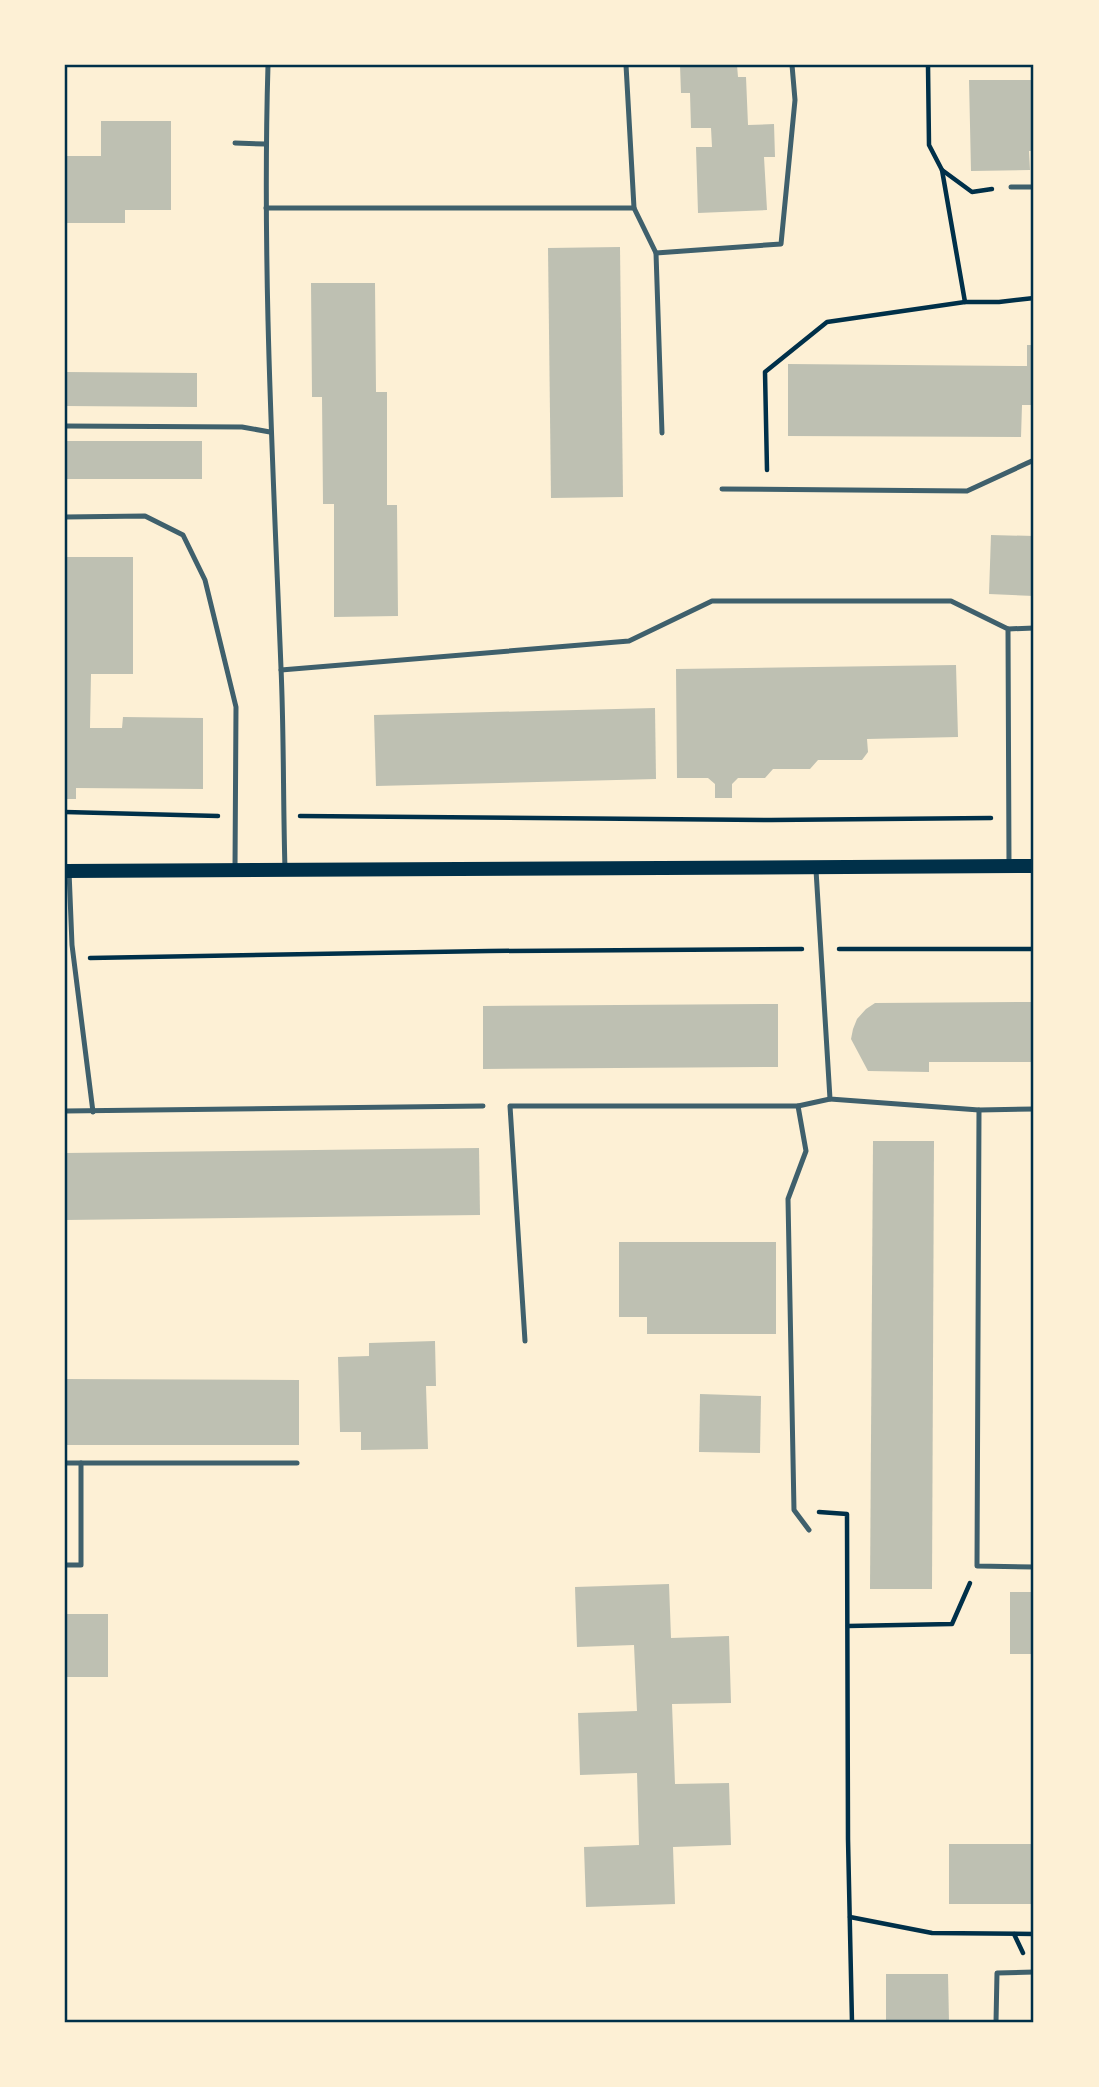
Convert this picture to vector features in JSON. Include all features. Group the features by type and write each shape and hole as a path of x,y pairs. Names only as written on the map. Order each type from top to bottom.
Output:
{"main road":[{"path":"67,871 1034,866"}],"lane":[{"path":"268,65 265,144 270,432 281,670 285,869"},
{"path":"626,65 635,208 656,253 662,433"},
{"path":"656,253 781,244 795,100 792,65"},
{"path":"234,143 265,144"},
{"path":"1011,187 1034,187"},
{"path":"267,208 635,208"},
{"path":"65,426 242,427 270,432"},
{"path":"722,489 967,491 1034,460"},
{"path":"65,517 145,516 183,535 205,580 236,707 234,869"},
{"path":"281,670 629,641 712,601 951,601 1008,629 1034,628"},
{"path":"1008,629 1009,866"},
{"path":"816,867 830,1099"},
{"path":"67,871 73,958 93,1111"},
{"path":"525,1341 510,1106 799,1106 830,1099 979,1110 1034,1109"},
{"path":"65,1111 483,1106"},
{"path":"799,1106 806,1151 788,1199 794,1510 809,1530"},
{"path":"979,1110 977,1566 1034,1567"},
{"path":"65,1464 297,1464"},
{"path":"65,1565 81,1565 81,1464"},
{"path":"996,2022 996,1973 1034,1972"}],"path":[{"path":"928,65 929,145 942,170 965,302"},
{"path":"942,170 972,192 1011,187"},
{"path":"767,489 765,372 827,322 965,302 1034,298"},
{"path":"65,812 234,816"},
{"path":"284,816 771,820 1009,818"},
{"path":"73,958 503,951 1034,949"},
{"path":"794,1510 847,1514 852,2022"},
{"path":"848,1626 952,1624 977,1566"},
{"path":"850,1917 932,1933 1034,1934"}],"building":[{"path":"680,65 737,65 738,77 746,77 748,125 774,124 775,157 764,157 767,210 698,213 696,147 712,147 711,128 691,128 690,93 681,93"},
{"path":"969,80 1034,80 1034,151 1029,151 1030,170 971,171"},
{"path":"101,121 171,121 171,210 125,210 125,223 65,223 65,156 101,156"},
{"path":"620,247 623,497 551,498 548,248"},
{"path":"311,283 375,283 376,392 387,392 387,505 397,505 398,616 334,617 334,504 323,504 322,397 312,397"},
{"path":"1027,345 1034,345 1034,405 1022,405 1021,437 788,436 788,364 1027,366"},
{"path":"65,372 197,373 197,407 65,406"},
{"path":"65,441 202,441 202,479 65,479"},
{"path":"991,535 1034,536 1034,596 989,594"},
{"path":"65,557 133,557 133,674 91,674 90,728 122,728 123,717 203,718 203,789 76,788 76,799 65,799"},
{"path":"956,665 958,737 867,739 868,752 862,760 818,760 810,769 773,769 765,778 738,778 732,784 732,798 715,798 715,784 708,778 677,778 676,669"},
{"path":"655,708 656,779 376,786 374,715"},
{"path":"1034,1002 1034,1062 929,1062 929,1072 868,1071 851,1039 857,1019 875,1003"},
{"path":"778,1004 778,1067 483,1069 483,1006"},
{"path":"873,1141 934,1141 932,1589 870,1589"},
{"path":"479,1148 480,1215 65,1220 65,1153"},
{"path":"619,1242 776,1242 776,1334 647,1334 647,1317 619,1317"},
{"path":"435,1341 436,1386 426,1386 428,1449 361,1450 361,1432 340,1432 338,1357 369,1356 369,1343"},
{"path":"65,1379 299,1380 299,1445 65,1445"},
{"path":"700,1394 761,1396 760,1453 699,1452"},
{"path":"669,1584 671,1638 729,1636 731,1703 672,1704 675,1784 729,1783 731,1845 673,1847 675,1904 586,1907 584,1847 639,1845 637,1773 580,1775 578,1713 637,1711 634,1645 577,1647 575,1587"},
{"path":"1010,1592 1034,1592 1034,1654 1010,1654"},
{"path":"65,1614 108,1614 108,1677 65,1677"},
{"path":"949,1844 1034,1844 1034,1904 949,1904"},
{"path":"886,1974 948,1974 949,2022 886,2022"}]}
